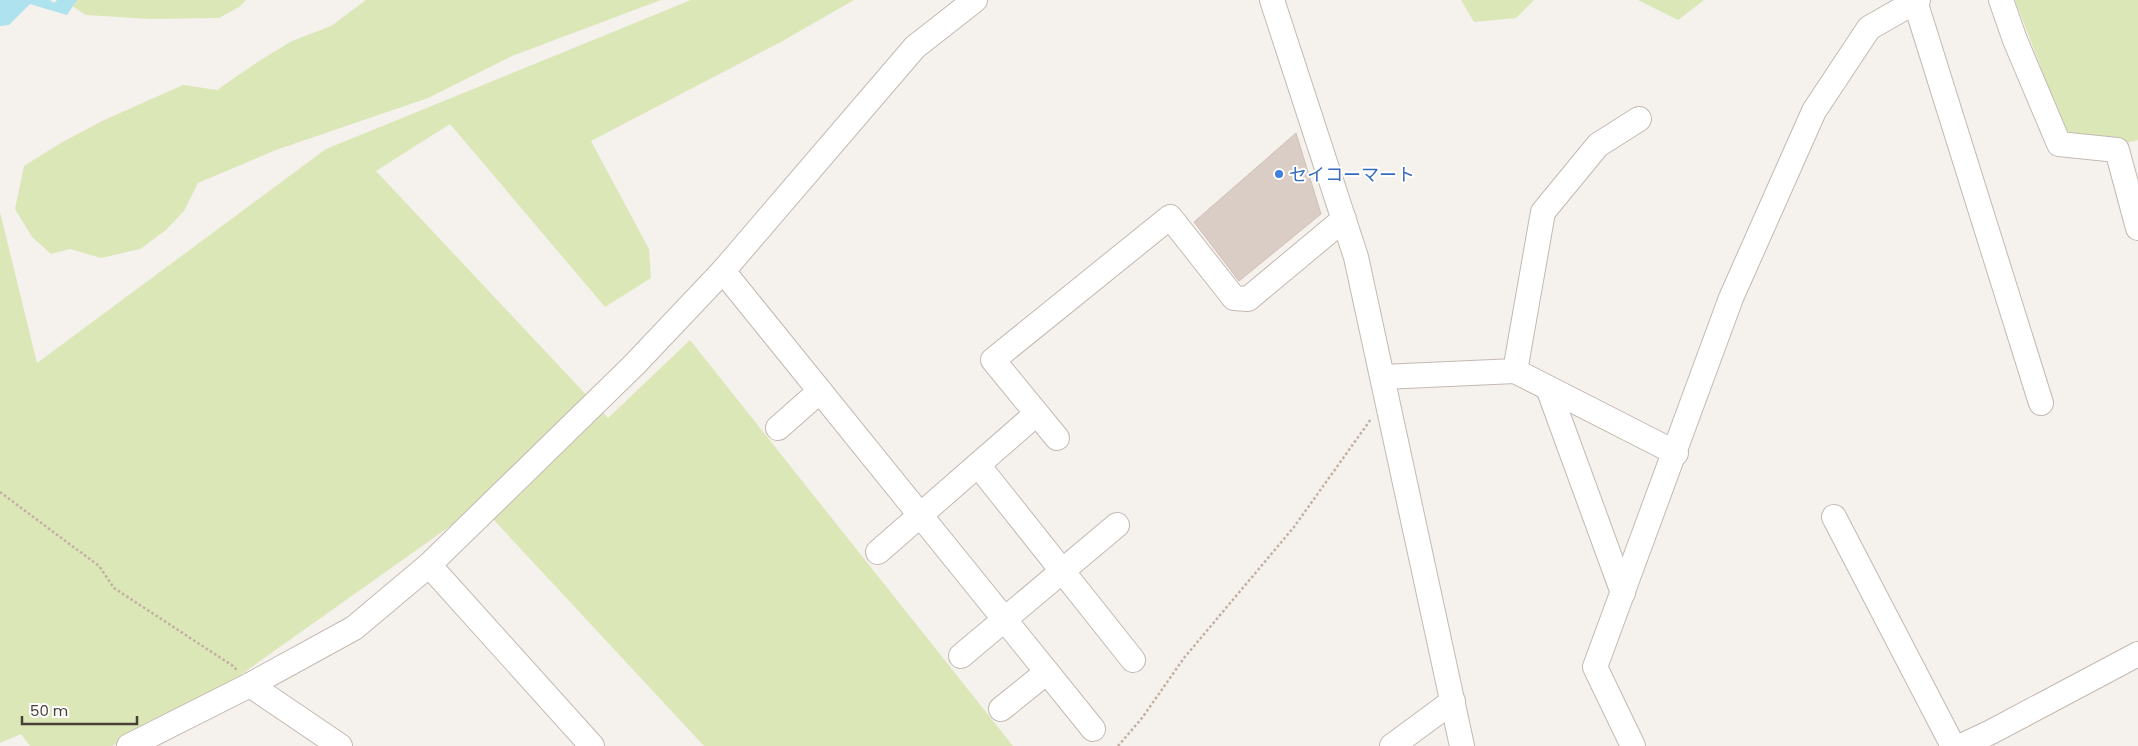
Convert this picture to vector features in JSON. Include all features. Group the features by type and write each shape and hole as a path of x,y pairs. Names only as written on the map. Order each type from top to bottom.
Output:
{"street":[{"path":"129,746 158,740 250,685 354,628 429,565 634,365 723,271 915,47 975,0"},
{"path":"1272,0 1356,257 1462,746"},
{"path":"2001,0 2015,40 2059,144 2117,150 2138,228"},
{"path":"1633,746 1595,667 1676,453 1731,298 1814,111 1869,28 1916,1 2041,402"},
{"path":"1515,371 1543,212 1598,145 1639,120"},
{"path":"1057,438 1036,415 993,360 1170,217 1234,298 1248,299 1344,219"},
{"path":"723,271 1093,729"},
{"path":"1385,386 1515,371 1676,453"},
{"path":"1548,388 1623,593"},
{"path":"778,428 820,391"},
{"path":"878,552 1036,415"},
{"path":"978,465 1133,660"},
{"path":"1834,517 1953,746"},
{"path":"961,656 1117,525"},
{"path":"429,565 592,746"},
{"path":"1960,746 1994,739 2138,654"},
{"path":"1001,709 1047,672"},
{"path":"250,685 340,746"},
{"path":"1392,746 1453,701"}],"path":[{"path":"1118,746 1142,718 1184,658 1294,527 1385,386"},
{"path":"0,492 99,566 114,588 233,666 250,685"}],"green space":[{"path":"63,0 246,0 239,7 219,18 150,19 86,15"},
{"path":"366,0 661,0 512,56 428,98 276,150 198,183 184,211 166,230 140,249 101,258 70,249 51,254 32,237 15,209 24,166 59,144 102,121 183,85 217,90 292,41 331,26"},
{"path":"691,0 854,0 779,43 591,141 649,249 651,278 605,307 450,124 376,171 608,418 690,340 1013,746 704,746 480,505 239,676 112,746 30,746 21,734 0,743 0,212 37,363 326,149"},
{"path":"1461,0 1534,0 1516,18 1474,22"},
{"path":"1638,0 1704,0 1678,20"},
{"path":"2015,0 2138,0 2138,140 2075,156"}],"water":[{"path":"0,0 50,0 54,3 57,0 77,0 67,15 30,4 9,25 0,26"}],"building":[{"name":"セイコーマート","path":"1296,133 1321,214 1239,281 1194,222"}],"place":[{"name":"セイコーマート","path":"1279,174"}]}
